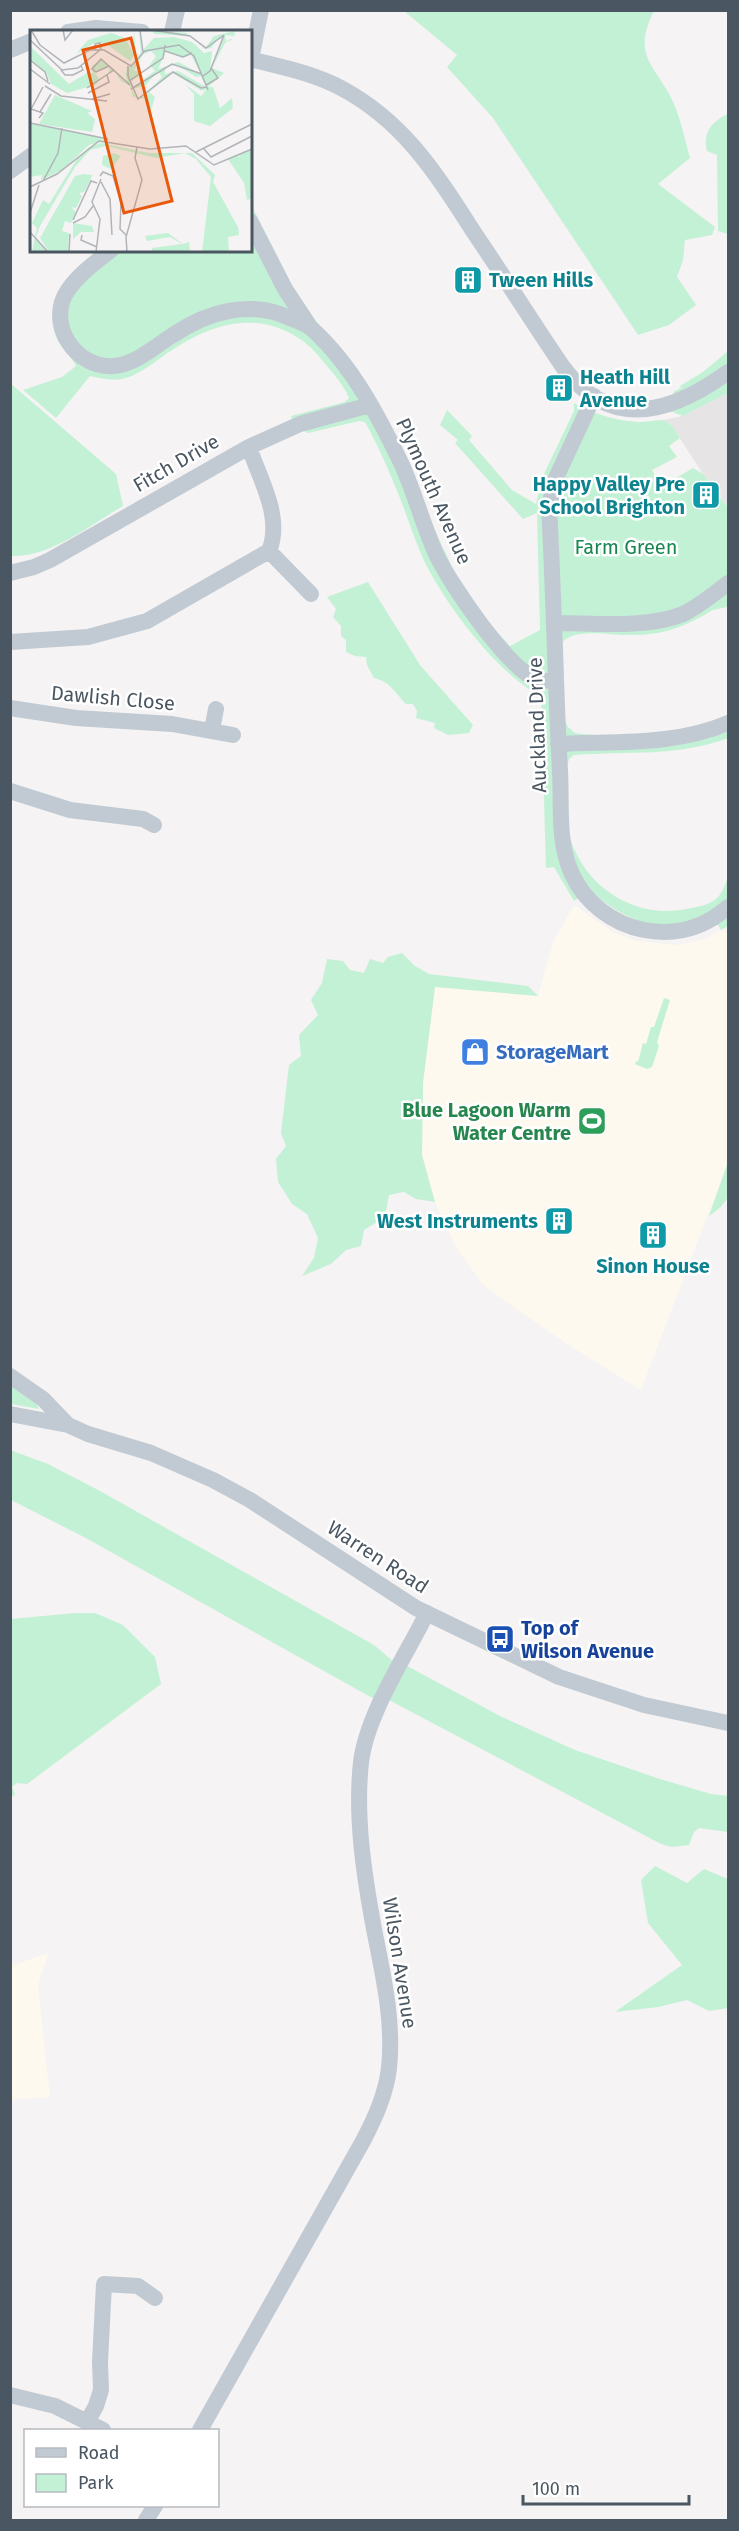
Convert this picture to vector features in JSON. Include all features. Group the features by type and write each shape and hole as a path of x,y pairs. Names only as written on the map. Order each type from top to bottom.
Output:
{"street":[{"path":"172,30 177,10"},
{"path":"252,54 261,10"},
{"path":"82,30 96,28 119,30"},
{"path":"10,50 30,43"},
{"path":"252,59 316,77 348,92 383,116 412,143 436,174 570,375 579,386 594,396 627,409 653,410 693,395 729,372"},
{"path":"252,68 278,67"},
{"path":"10,171 30,156"},
{"name":"Plymouth Avenue","path":"252,225 278,275 310,327 353,377 370,405 402,466 437,555 460,595 484,628 518,666 536,679 556,681"},
{"name":"Plymouth Avenue","path":"109,252 76,280 67,291 61,308 61,325 67,341 81,357 92,363 106,366 125,364 200,320 229,309 266,306 275,298 279,287 278,275"},
{"name":"Plymouth Avenue","path":"254,308 279,313 310,327"},
{"name":"Auckland Drive","path":"594,396 551,493 550,542 564,851 576,882 595,906 622,923 640,929 663,932 686,930 699,926 729,907"},
{"name":"Fitch Drive","path":"10,573 50,560 249,447 300,424 370,405"},
{"path":"10,642 88,637 147,621 269,551 273,538 274,518 249,447"},
{"path":"269,551 303,592"},
{"path":"555,623 619,624 674,617 695,607 729,583"},
{"name":"Dawlish Close","path":"10,708 76,718 148,722 233,735"},
{"path":"212,730 216,709"},
{"path":"558,744 676,739 699,734 729,723"},
{"path":"10,791 54,807 91,814 143,819 154,825"},
{"path":"10,1376 43,1399 68,1425"},
{"name":"Warren Road","path":"10,1414 68,1425 88,1434 151,1453 250,1500 427,1614 559,1677 644,1705 729,1723"},
{"name":"Wilson Avenue","path":"201,2429 363,2141 379,2108 387,2082 391,2042 390,2020 364,1865 360,1818 362,1760 371,1724 427,1614"},
{"path":"87,2422 100,2394 104,2277 138,2286 155,2298"},
{"path":"10,2395 55,2406 101,2429"},
{"path":"146,2520 154,2507"}],"shaded area":[{"path":"728,393 728,506 703,474 672,426 664,420 683,416"},
{"path":"574,905 613,932 636,941 677,945 705,939 721,930 728,933 728,1162 641,1390 570,1346 485,1287 457,1249 435,1202 422,1155 423,1083 435,987 538,996 553,942"},
{"path":"48,1953 38,1986 50,2097 11,2100 11,1966"}],"green space":[{"path":"404,11 654,11 647,27 646,51 649,61 674,104 690,158 658,184 715,227 712,235 685,240 683,260 677,277 696,305 669,325 638,335 493,118 447,67 457,55"},
{"path":"728,114 728,234 718,231 717,155 707,151 706,139 713,124"},
{"name":"Farm Green","path":"252,208 293,287 315,320 341,350 429,518 455,573 489,623 510,646 540,630 537,513 523,519 455,443 458,440 440,425 447,410 472,436 469,440 512,490 536,504 542,478 574,411 574,403 597,414 622,420 639,422 664,420 672,426 680,438 669,446 677,457 652,470 661,487 693,468 703,474 728,507 728,606 661,632 639,635 593,633 568,638 563,642 565,721 575,733 631,735 696,726 728,714 728,738 671,751 574,755 569,759 567,767 569,834 579,859 590,874 603,888 635,906 672,911 705,905 717,898 728,878 728,926 721,930 712,914 678,925 646,923 617,910 588,889 574,901 554,867 546,868 541,696 521,683 491,656 444,596 421,555 379,448 365,422 359,421 308,433 295,427 291,416 345,402 349,398 343,386 316,353 301,339 269,325 254,323 226,325 213,329 199,334 128,378 114,380 90,376 56,418 23,390 62,377 76,366 57,339 53,325 53,312 60,289 96,252 252,252"},
{"path":"728,351 728,393 683,416 670,411 675,395 673,392 703,372"},
{"path":"10,383 116,474 123,506 55,546 40,552 10,556"},
{"path":"368,582 420,665 473,725 469,733 448,735 434,728 435,723 416,718 417,711 413,704 406,704 389,685 374,678 367,665 366,657 346,652 346,640 341,636 341,626 333,617 336,609 327,597"},
{"path":"402,953 415,966 429,974 528,986 538,996 435,987 423,1083 422,1155 435,1202 416,1199 404,1192 389,1195 385,1217 364,1230 361,1246 346,1250 331,1264 302,1276 314,1258 318,1238 307,1214 292,1204 278,1182 276,1159 286,1146 281,1133 289,1065 301,1056 299,1035 318,1015 311,1000 322,983 327,959 343,961 350,970 364,973 370,959 383,963 388,957"},
{"path":"664,998 670,1000 657,1042 659,1046 652,1067 647,1069 635,1064 636,1061 638,1062 643,1043 646,1044 651,1027 654,1027"},
{"path":"728,1162 729,1193 727,1199 709,1216"},
{"path":"10,1384 37,1404 39,1409 11,1404"},
{"path":"10,1450 48,1464 100,1491 374,1645 394,1662 409,1667 500,1716 575,1750 660,1779 711,1794 728,1796 728,1832 699,1828 694,1832 689,1845 672,1847 661,1844 389,1700 376,1700 84,1537 11,1500"},
{"path":"95,1613 123,1625 155,1657 161,1684 27,1784 17,1783 12,1787 15,1794 11,1798 11,1619"},
{"path":"655,1866 687,1883 704,1869 728,1879 728,2008 709,2011 687,2000 658,2007 615,2012 682,1965 648,1923 641,1880"}],"place":[{"name":"Tween Hills","path":"468,280"},
{"name":"Heath Hill Avenue","path":"559,388"},
{"name":"Happy Valley Pre School Brighton","path":"706,495"},
{"name":"StorageMart","path":"475,1052"},
{"name":"Blue Lagoon Warm Water Centre","path":"592,1121"},
{"name":"West Instruments","path":"559,1221"},
{"name":"Sinon House","path":"653,1235"},
{"name":"Top of Wilson Avenue","path":"500,1639"}]}
